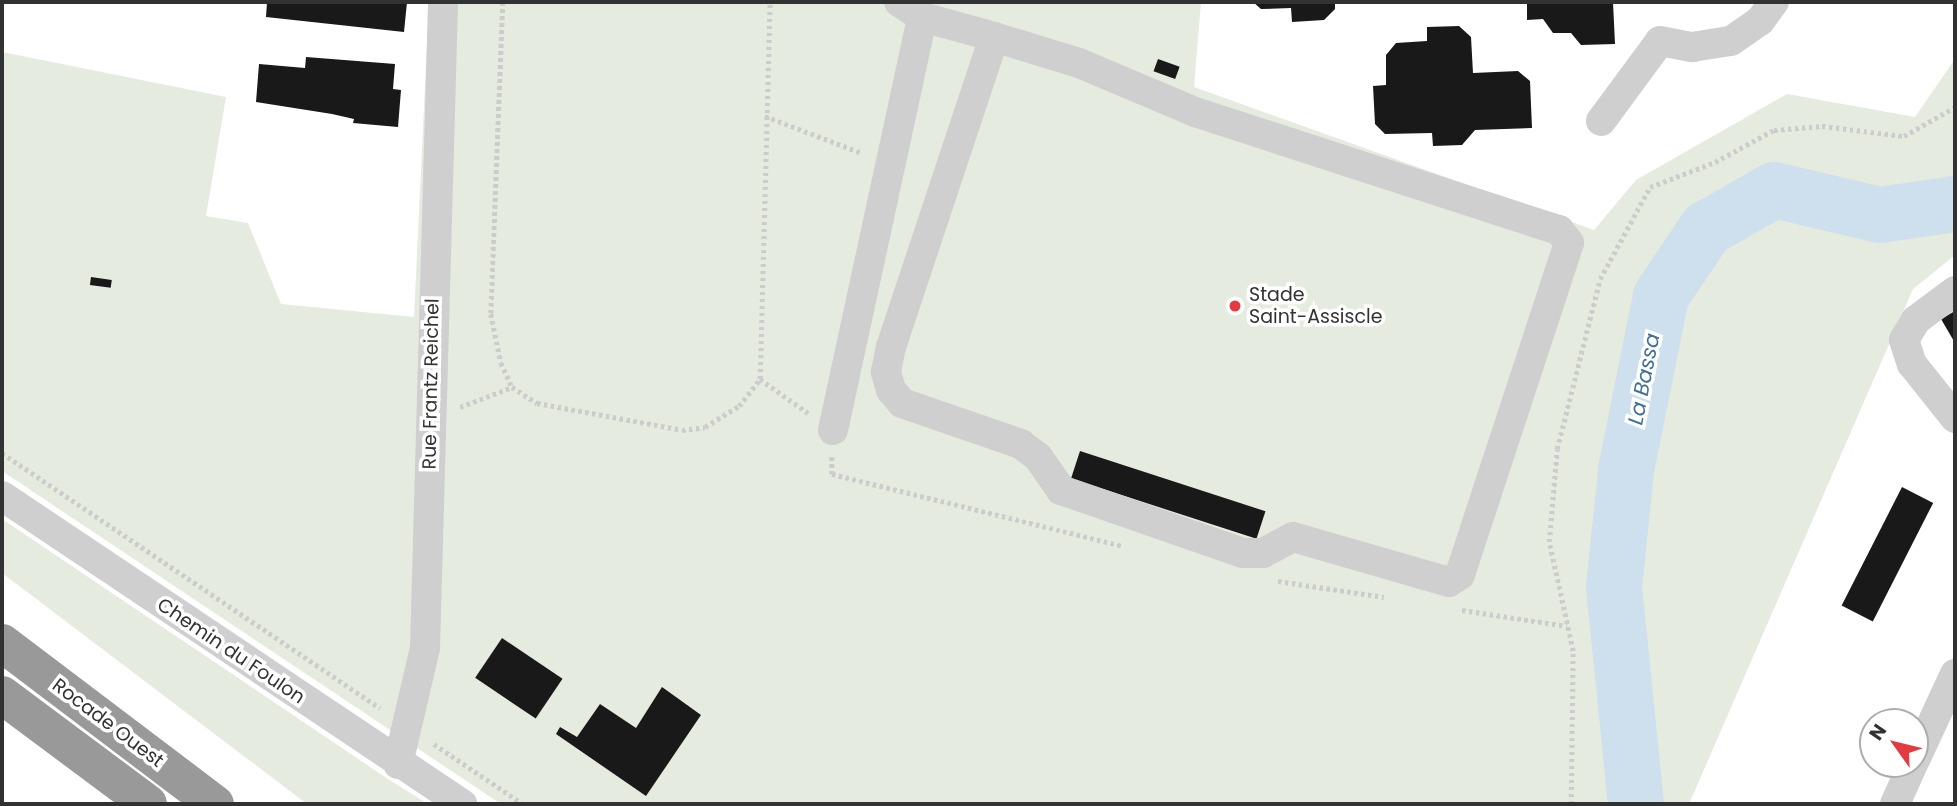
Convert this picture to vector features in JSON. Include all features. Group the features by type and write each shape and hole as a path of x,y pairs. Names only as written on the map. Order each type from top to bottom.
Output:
{"highway":[{"name":"Rocade Ouest","path":"2,643 215,804"},
{"path":"2,695 148,804"}],"street":[{"name":"Rue Frantz Reichel","path":"398,764 425,648 443,2"},
{"path":"1601,121 1660,41 1692,47 1731,41 1760,21 1774,2"},
{"path":"833,430 890,166 910,9 1079,63 1195,112 1559,230 1569,243 1460,575 1449,582 1293,537 1263,553 1243,553 1061,490 1038,457 1021,444 902,403 891,390 886,372 891,347 993,37"},
{"path":"1955,290 1916,320 1904,340 1912,364 1955,418"},
{"name":"Chemin du Foulon","path":"2,496 398,764 462,804"},
{"path":"1929,730 1955,674"},
{"path":"1895,804 1907,778"}],"path":[{"path":"503,2 491,314 512,387 537,403 682,430 705,427 739,406 760,379 770,2"},
{"path":"1571,804 1573,651 1549,542 1557,449 1600,279 1650,187 1715,162 1774,130 1822,126 1904,136 1955,107"},
{"path":"765,116 813,131 890,166"},
{"path":"760,379 833,430"},
{"path":"431,412 449,411 512,387"},
{"path":"2,453 523,804"}],"shaded area":[{"path":"429,2 1201,2 1194,87 1594,230 1636,180 1787,94 1915,117 1955,59 1955,255 1913,289 1689,804 501,804 2,471 2,52 226,97 206,216 248,223 281,304 414,317"},
{"path":"2,519 428,804 307,804 2,573"}],"building":[{"path":"267,2 407,2 404,32 266,17"},
{"path":"1253,2 1335,2 1335,9 1324,20 1292,22 1291,8 1261,9"},
{"path":"1527,2 1613,2 1615,44 1581,45 1571,33 1553,33 1543,19 1527,20"},
{"path":"1459,26 1471,37 1473,73 1518,71 1530,81 1532,128 1475,130 1462,145 1433,146 1432,133 1385,134 1375,124 1373,86 1386,85 1386,55 1396,43 1427,41 1427,27"},
{"path":"306,57 395,64 393,89 401,90 398,127 353,123 354,119 332,114 256,102 259,64 305,68"},
{"path":"1158,59 1180,67 1175,79 1154,71"},
{"path":"91,277 112,280 111,288 90,285"},
{"path":"1955,311 1955,343 1941,319"},
{"path":"1080,451 1265,511 1256,539 1071,479"},
{"path":"1902,487 1933,503 1873,621 1842,606"},
{"path":"502,638 563,679 536,719 475,678"},
{"path":"662,687 701,715 646,796 556,734 560,727 577,737 600,704 636,728"}],"waterway":[{"name":"La Bassa","path":"1636,804 1614,587 1626,470 1661,296 1706,229 1774,190 1880,215 1955,204"}],"place":[{"name":"Stade Saint-Assiscle","path":"1235,306"}]}
